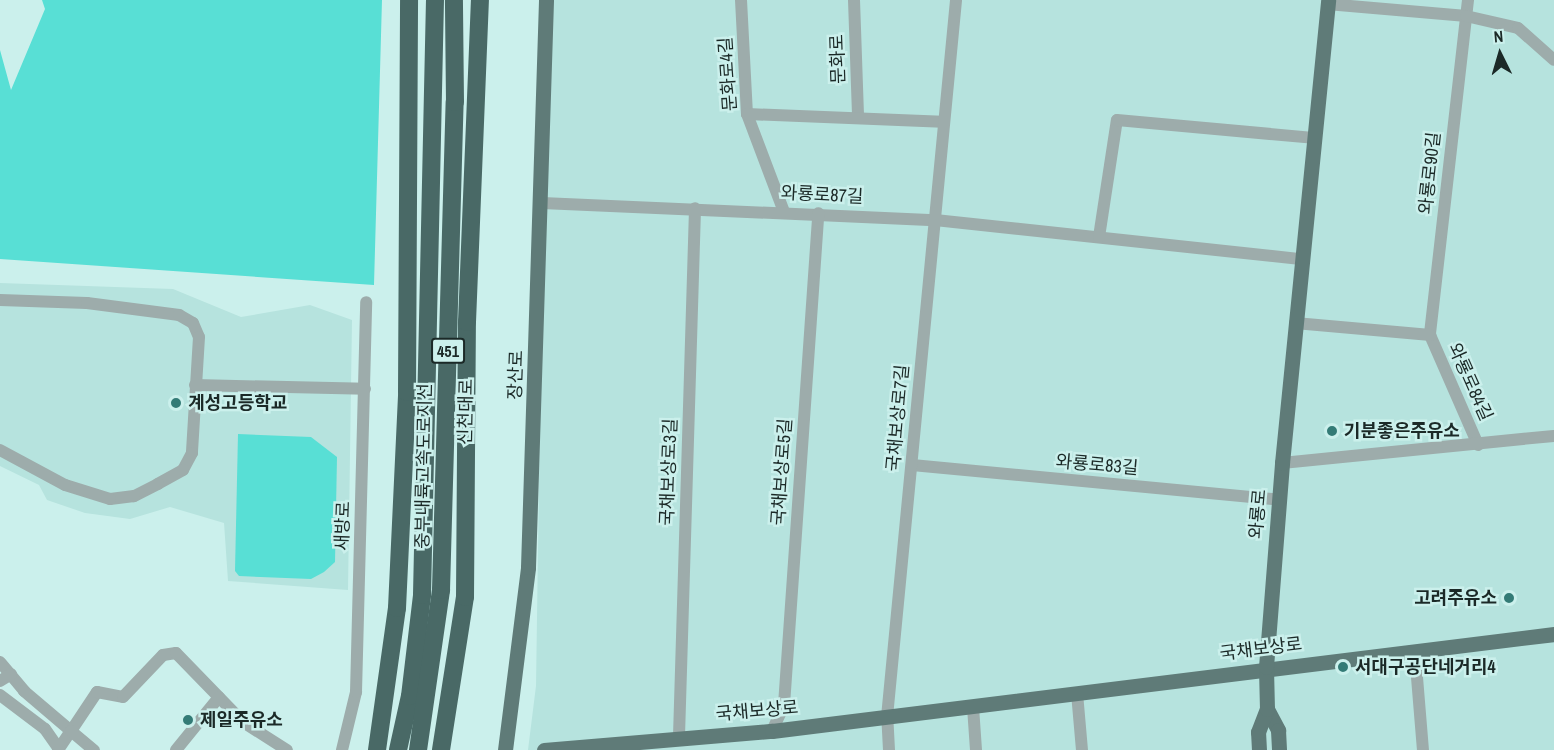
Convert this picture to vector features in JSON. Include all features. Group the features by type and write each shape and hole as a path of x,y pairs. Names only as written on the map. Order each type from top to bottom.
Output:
{"highway":[{"path":"377,750 387,694 397,608 407,392 411,0"},
{"name":"중부내륙고속도로지선","path":"418,750 435,0"},
{"name":"중부내륙고속도로지선","path":"398,750 419,699 441,590 447,479 454,0"},
{"name":"신천대로","path":"441,750 450,705 465,597 467,322 480,0"}],"main road":[{"name":"장산로","path":"505,750 528,567 542,203 546,0"},
{"name":"와룡로","path":"1259,750 1258,732 1267,709 1266,667 1282,463 1328,2"},
{"name":"국채보상로","path":"544,750 679,736 772,730 887,717 1266,667 1415,653 1554,634"},
{"name":"와룡로","path":"1267,709 1278,730 1279,750"}],"street":[{"name":"문화로4길","path":"741,0 747,114 784,212"},
{"name":"문화로","path":"854,0 858,116"},
{"name":"국채보상로7길","path":"889,750 887,717 935,220 942,122 956,0"},
{"name":"와룡로90길","path":"1430,334 1468,0"},
{"path":"1328,2 1466,16 1518,28 1554,60"},
{"path":"747,114 858,116 942,122"},
{"path":"1099,237 1117,120 1313,138"},
{"name":"와룡로87길","path":"542,203 818,213 935,220 1301,259"},
{"name":"국채보상로3길","path":"679,736 695,208"},
{"name":"국채보상로5길","path":"772,730 784,705 818,213"},
{"path":"0,300 87,303 179,315 193,323 199,337 192,453 183,470 134,496 110,499 87,494 0,450"},
{"name":"새방로","path":"342,750 356,692 366,302"},
{"path":"1295,323 1430,334"},
{"name":"와룡로84길","path":"1430,334 1478,445"},
{"path":"195,385 365,389"},
{"name":"와룡로84길","path":"1282,463 1554,436"},
{"name":"와룡로83길","path":"912,465 1279,500"},
{"path":"0,694 45,729 59,749 97,692 123,696 168,652 176,653 243,722 287,750"},
{"path":"1415,653 1423,750"},
{"path":"0,662 24,691 94,750"},
{"path":"0,681 11,674"},
{"path":"1077,693 1082,750"},
{"path":"176,750 219,697"},
{"path":"972,707 976,750"}],"shaded area":[{"path":"42,0 382,0 374,285 0,259 0,50 11,90 45,9"},
{"path":"546,0 1554,0 1554,750 528,750 536,686"},
{"name":"계성고등학교","path":"0,283 173,289 241,317 310,305 352,320 348,590 228,581 224,523 170,507 130,519 85,513 47,500 39,485 0,466"},
{"path":"238,434 311,437 337,457 335,562 324,572 311,579 239,576 235,571"}],"place":[{"name":"계성고등학교","path":"176,403"},
{"name":"기분좋은주유소","path":"1332,431"},
{"name":"고려주유소","path":"1509,598"},
{"name":"서대구공단네거리4","path":"1343,667"},
{"name":"제일주유소","path":"188,720"}]}
